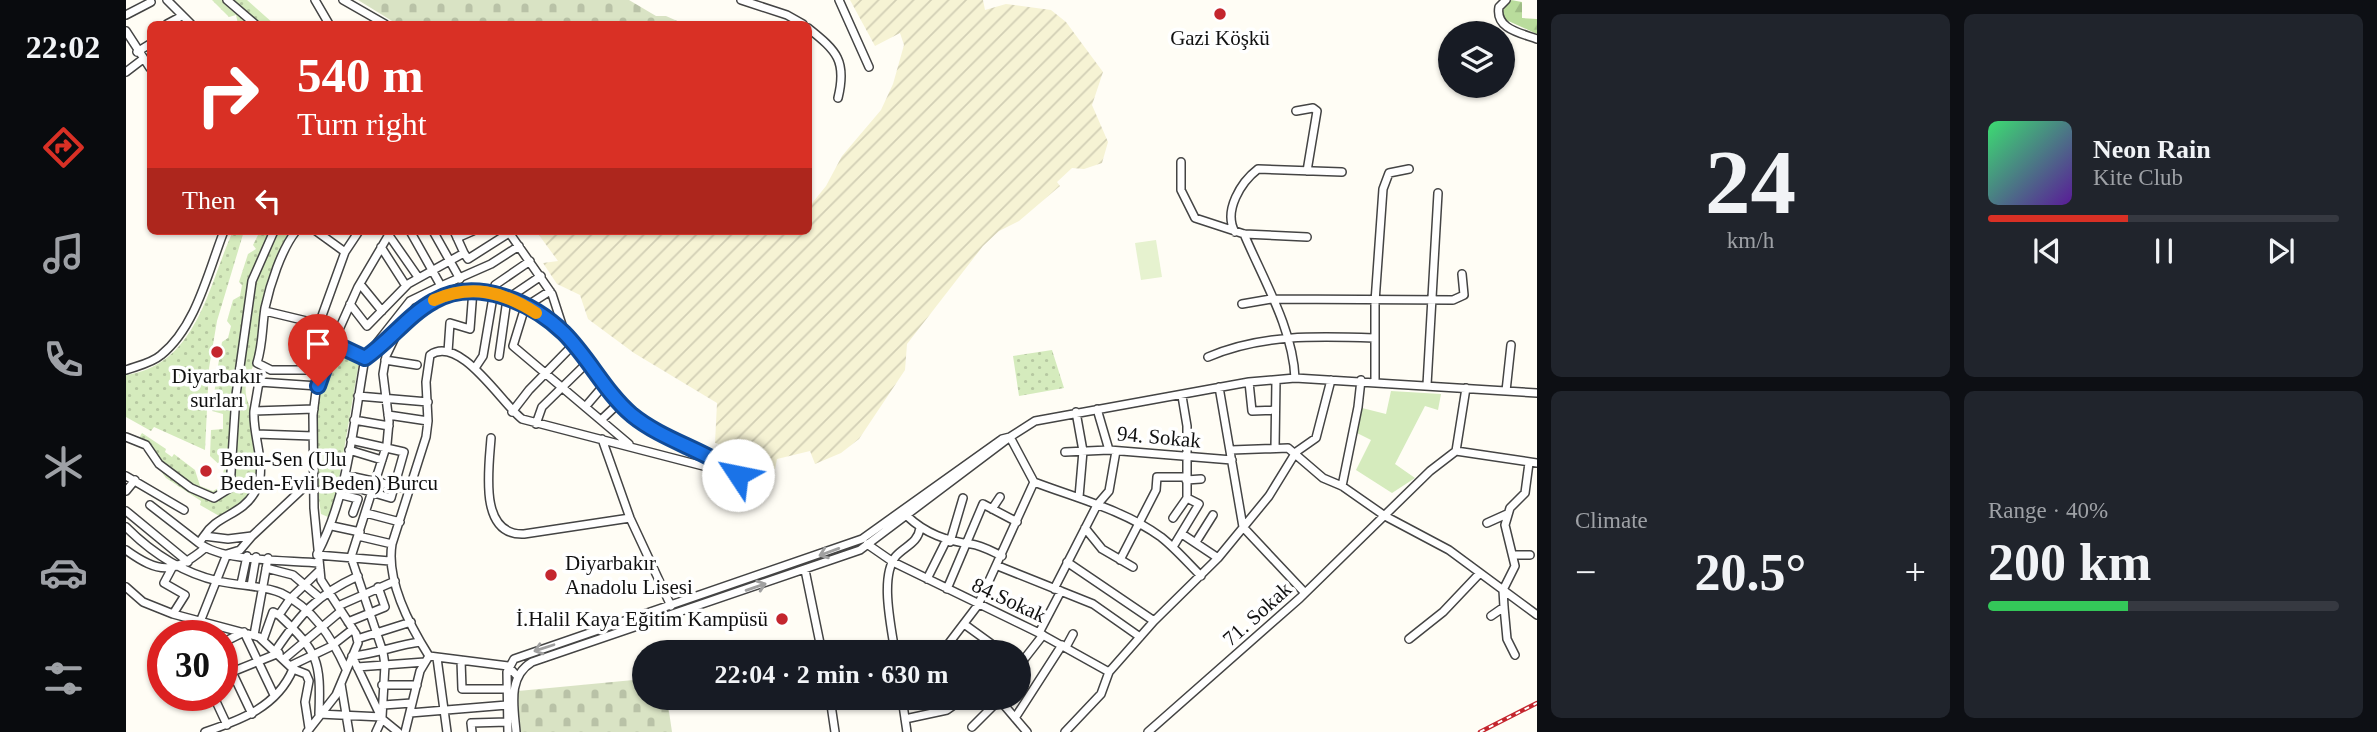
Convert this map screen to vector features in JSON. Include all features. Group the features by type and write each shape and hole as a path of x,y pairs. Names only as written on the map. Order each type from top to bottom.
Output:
{"street":[{"path":"167,0 188,21"},
{"path":"227,0 252,21"},
{"path":"315,0 328,21"},
{"path":"343,0 380,21"},
{"path":"741,0 798,21"},
{"path":"839,0 869,67"},
{"path":"1506,0 1499,7 1501,22 1509,29 1537,39"},
{"path":"126,15 151,2"},
{"path":"173,21 182,16"},
{"path":"126,31 147,64"},
{"path":"812,31 830,44 841,63 842,82 838,98"},
{"path":"137,52 147,46"},
{"path":"126,72 143,59"},
{"path":"1296,111 1313,108 1317,111 1307,171"},
{"path":"1181,162 1181,190 1189,211 1195,218 1240,233 1307,237"},
{"path":"1296,378 1295,361 1287,337 1230,216 1234,201 1254,172 1263,168 1342,172"},
{"path":"1375,381 1379,219 1385,180 1389,173 1409,169"},
{"path":"1427,385 1438,193"},
{"path":"126,370 159,357 177,339 191,314 222,235"},
{"path":"126,437 146,445 159,464 203,496 217,498 230,488 236,395 252,281 272,235"},
{"path":"294,235 286,248 265,312 265,329 257,363 271,370 324,370"},
{"path":"322,235 345,251"},
{"path":"265,312 319,324 345,251 355,235"},
{"path":"308,730 336,695 357,639 328,590 319,563 314,478 314,409 318,386 333,343 360,284 388,235"},
{"path":"390,235 418,277"},
{"path":"413,235 441,286"},
{"path":"435,235 460,279"},
{"path":"456,235 468,259 504,235"},
{"path":"447,732 430,658 411,622 390,561 392,544 428,421 426,382 430,355 440,350 448,352 475,368 512,412 536,424 738,475 719,460 673,440 633,415 620,402 565,334 550,291 510,235"},
{"path":"263,640 276,614 305,585 319,563 342,495 365,358 410,301 460,279 519,246"},
{"path":"381,247 406,286"},
{"path":"350,304 367,326 406,286 433,268 464,253"},
{"path":"475,368 483,356 495,285 530,261"},
{"path":"1242,304 1271,299 1375,302 1460,299 1464,295 1462,274"},
{"path":"499,356 507,299 541,276"},
{"path":"360,284 382,311"},
{"path":"448,352 450,323 470,329 473,290"},
{"path":"365,358 434,300 451,293 473,290 492,293 525,307 565,334"},
{"path":"550,291 525,307 513,346 635,448"},
{"path":"376,732 382,718 385,665 377,631 351,556 385,449 389,426 385,360 398,331"},
{"path":"1208,357 1235,346 1287,337 1374,338"},
{"path":"333,343 365,358"},
{"path":"512,412 573,345"},
{"path":"1506,391 1511,345"},
{"path":"385,360 417,365"},
{"path":"536,424 542,407 587,363"},
{"path":"516,732 513,691 517,676 531,662 806,570 868,545 1035,421 1249,382 1296,378 1537,393"},
{"path":"1275,448 1276,380"},
{"path":"1065,732 1101,694 1109,672 1177,593 1201,576 1218,558 1269,496 1296,452 1316,438 1331,380"},
{"path":"1342,486 1361,380"},
{"path":"173,614 185,595 164,583 203,543 220,519 244,505 260,480 262,464 254,411 259,382 318,386"},
{"path":"1249,382 1252,411 1275,410"},
{"path":"586,406 604,385"},
{"path":"1219,387 1243,527 1305,593"},
{"path":"1466,388 1456,452 1533,463 1525,493 1507,514 1486,523"},
{"path":"358,396 428,402"},
{"path":"1173,518 1187,498 1187,426 1182,396"},
{"path":"601,420 620,402"},
{"path":"254,411 314,409"},
{"path":"1031,648 1041,634 1067,562 1097,505 1109,491 1113,450 1097,409"},
{"path":"1076,412 1083,451 1079,497"},
{"path":"388,415 428,421"},
{"path":"354,420 389,426"},
{"path":"256,434 313,436"},
{"path":"1010,437 1034,482 1079,497 1139,524 1173,547 1201,576"},
{"path":"508,732 506,689 508,666 514,659 862,539 1002,439 1010,437"},
{"path":"491,438 488,483 490,499 500,526 507,532 524,534 631,518"},
{"path":"602,439 631,518 671,606"},
{"path":"344,484 391,498 404,452 351,440"},
{"path":"1231,450 1289,448 1323,478 1342,486 1385,516 1449,550 1537,615"},
{"path":"349,450 382,460"},
{"name":"94. Sokak","path":"1065,452 1113,450 1188,459 1232,460"},
{"name":"71. Sokak","path":"1147,732 1305,593 1430,471 1456,452"},
{"path":"126,475 184,510"},
{"path":"345,475 410,489"},
{"path":"1120,560 1156,490 1157,477 1201,479"},
{"path":"227,554 240,550 314,478"},
{"path":"126,491 135,480"},
{"path":"955,640 978,605 998,566 1034,482"},
{"path":"342,495 358,499 353,513"},
{"path":"992,509 1000,497"},
{"path":"927,579 948,540 963,498"},
{"path":"1173,547 1199,504 1187,498"},
{"path":"947,589 983,504 1017,522"},
{"path":"150,505 203,543 227,554 319,563 351,556 390,561"},
{"path":"338,509 400,522"},
{"path":"126,511 180,566"},
{"path":"1507,514 1506,533 1514,555 1512,575 1503,590 1507,639 1515,655"},
{"path":"1196,542 1213,515"},
{"path":"907,516 920,528 948,540 966,545 971,543 1002,556"},
{"path":"332,526 392,544"},
{"path":"126,527 146,548 180,566 216,581 280,593 290,599 307,610 322,627 334,642 346,669"},
{"path":"893,640 887,595 893,562 916,540 920,528"},
{"path":"1085,528 1102,549 1133,568"},
{"path":"1182,534 1218,558"},
{"path":"203,543 252,536"},
{"name":"84.Sokak","path":"862,539 893,562 1041,634 1109,672"},
{"path":"126,550 150,566 180,566"},
{"path":"201,620 227,554"},
{"path":"1514,555 1530,555"},
{"path":"241,584 252,557"},
{"path":"251,586 252,557"},
{"path":"254,635 268,558"},
{"path":"1067,562 1154,621"},
{"path":"998,566 1093,604 1140,637"},
{"path":"266,568 293,575 320,597"},
{"path":"806,570 819,640"},
{"path":"1409,639 1443,612 1480,573"},
{"path":"280,654 292,627 320,597 328,590 358,576"},
{"path":"238,670 280,654 306,640 340,608 364,592 395,581"},
{"path":"126,587 143,602 193,620"},
{"path":"205,732 252,714 274,695 292,667 334,642 350,625 385,607 378,587"},
{"path":"259,607 276,614 292,627 306,640 315,654 320,673 319,715"},
{"path":"1491,615 1504,607"},
{"path":"357,639 411,622"},
{"path":"964,624 982,640"},
{"path":"238,631 263,640 292,667 306,674 309,681 305,702 308,730"},
{"path":"238,635 244,632"},
{"path":"244,632 274,695"},
{"path":"1015,718 1073,634"},
{"path":"352,656 383,652 399,645 420,642"},
{"path":"352,656 382,718 398,732"},
{"path":"357,667 430,658 508,666 517,676"},
{"path":"405,732 416,685 430,658"},
{"path":"461,660 462,689 506,689"},
{"path":"341,683 349,732"},
{"path":"238,685 252,714"},
{"path":"382,685 416,685"},
{"path":"305,702 320,698"},
{"path":"383,705 412,703"},
{"path":"410,713 508,705"},
{"path":"832,710 835,732"},
{"path":"904,710 907,732"},
{"path":"905,719 947,710"},
{"path":"972,727 988,710"},
{"path":"1008,710 1026,732"},
{"path":"222,711 234,732"},
{"path":"319,715 382,718"},
{"path":"490,722 491,732"},
{"path":"472,732 471,723 508,722"}],"shaded area":[{"path":"850,0 983,0 985,10 1006,4 1051,10 1066,22 1103,72 1092,105 1108,142 1102,163 1084,169 1072,168 1057,182 1060,186 1019,221 999,231 983,246 907,344 905,370 859,439 841,453 815,464 810,451 777,459 775,469 745,470 744,451 715,443 717,403 634,353 588,319 580,295 557,284 543,263 558,261 539,235 812,235 812,203 826,186 842,156 881,110 893,84 904,45 900,33 875,46"}],"green space":[{"path":"212,0 247,0 271,21 237,21 236,15 229,17"},
{"path":"358,0 629,0 656,16 666,16 677,21 392,21"},
{"path":"1511,0 1522,2 1522,18 1537,19 1537,34 1515,24 1515,21 1504,19 1501,12"},
{"path":"231,235 243,235 217,321 209,368 205,450 154,427 151,431 126,417 126,375 150,368 169,356 184,340 207,298"},
{"path":"258,235 289,235 274,278 255,360 246,385 246,397 258,448 258,474 247,496 221,517 200,505 201,501 166,478 138,440 142,433 166,449 165,452 172,457 174,454 195,470 200,486 213,491 220,487 224,469 210,456 211,430 223,429 223,414 212,411 216,380 221,379 223,366 218,366 222,342 228,338 231,326 227,321 233,300 240,296 242,285 239,282 248,254 256,249 253,245"},
{"path":"1156,240 1162,277 1141,280 1135,243"},
{"path":"1052,350 1064,388 1019,396 1013,356"},
{"path":"338,352 359,362 333,514 328,517 321,514 317,476 317,407 328,367"},
{"path":"1391,391 1441,394 1438,410 1425,406 1395,464 1415,478 1392,493 1356,470 1371,440 1357,433 1362,408 1386,414"},
{"path":"632,680 632,710 669,710 672,732 520,732 518,691"}],"railway":[{"path":"1480,732 1537,703"}],"slow traffic":[{"path":"434,300 466,289 476,290 496,294 536,313"}],"place":[{"name":"Gazi Köşkü","path":"1220,14"},
{"name":"Diyarbakır surları","path":"217,352"},
{"name":"Benu-Sen (Ulu Beden-Evli Beden) Burcu","path":"206,471"},
{"name":"Diyarbakır Anadolu Lisesi","path":"551,575"},
{"name":"İ.Halil Kaya Eğitim Kampüsü","path":"782,619"}],"route":[{"path":"318,386 333,343 365,358 379,349 434,300 466,289 496,294 531,310 565,334 598,379 633,415 673,440 719,460 738,475"}]}
